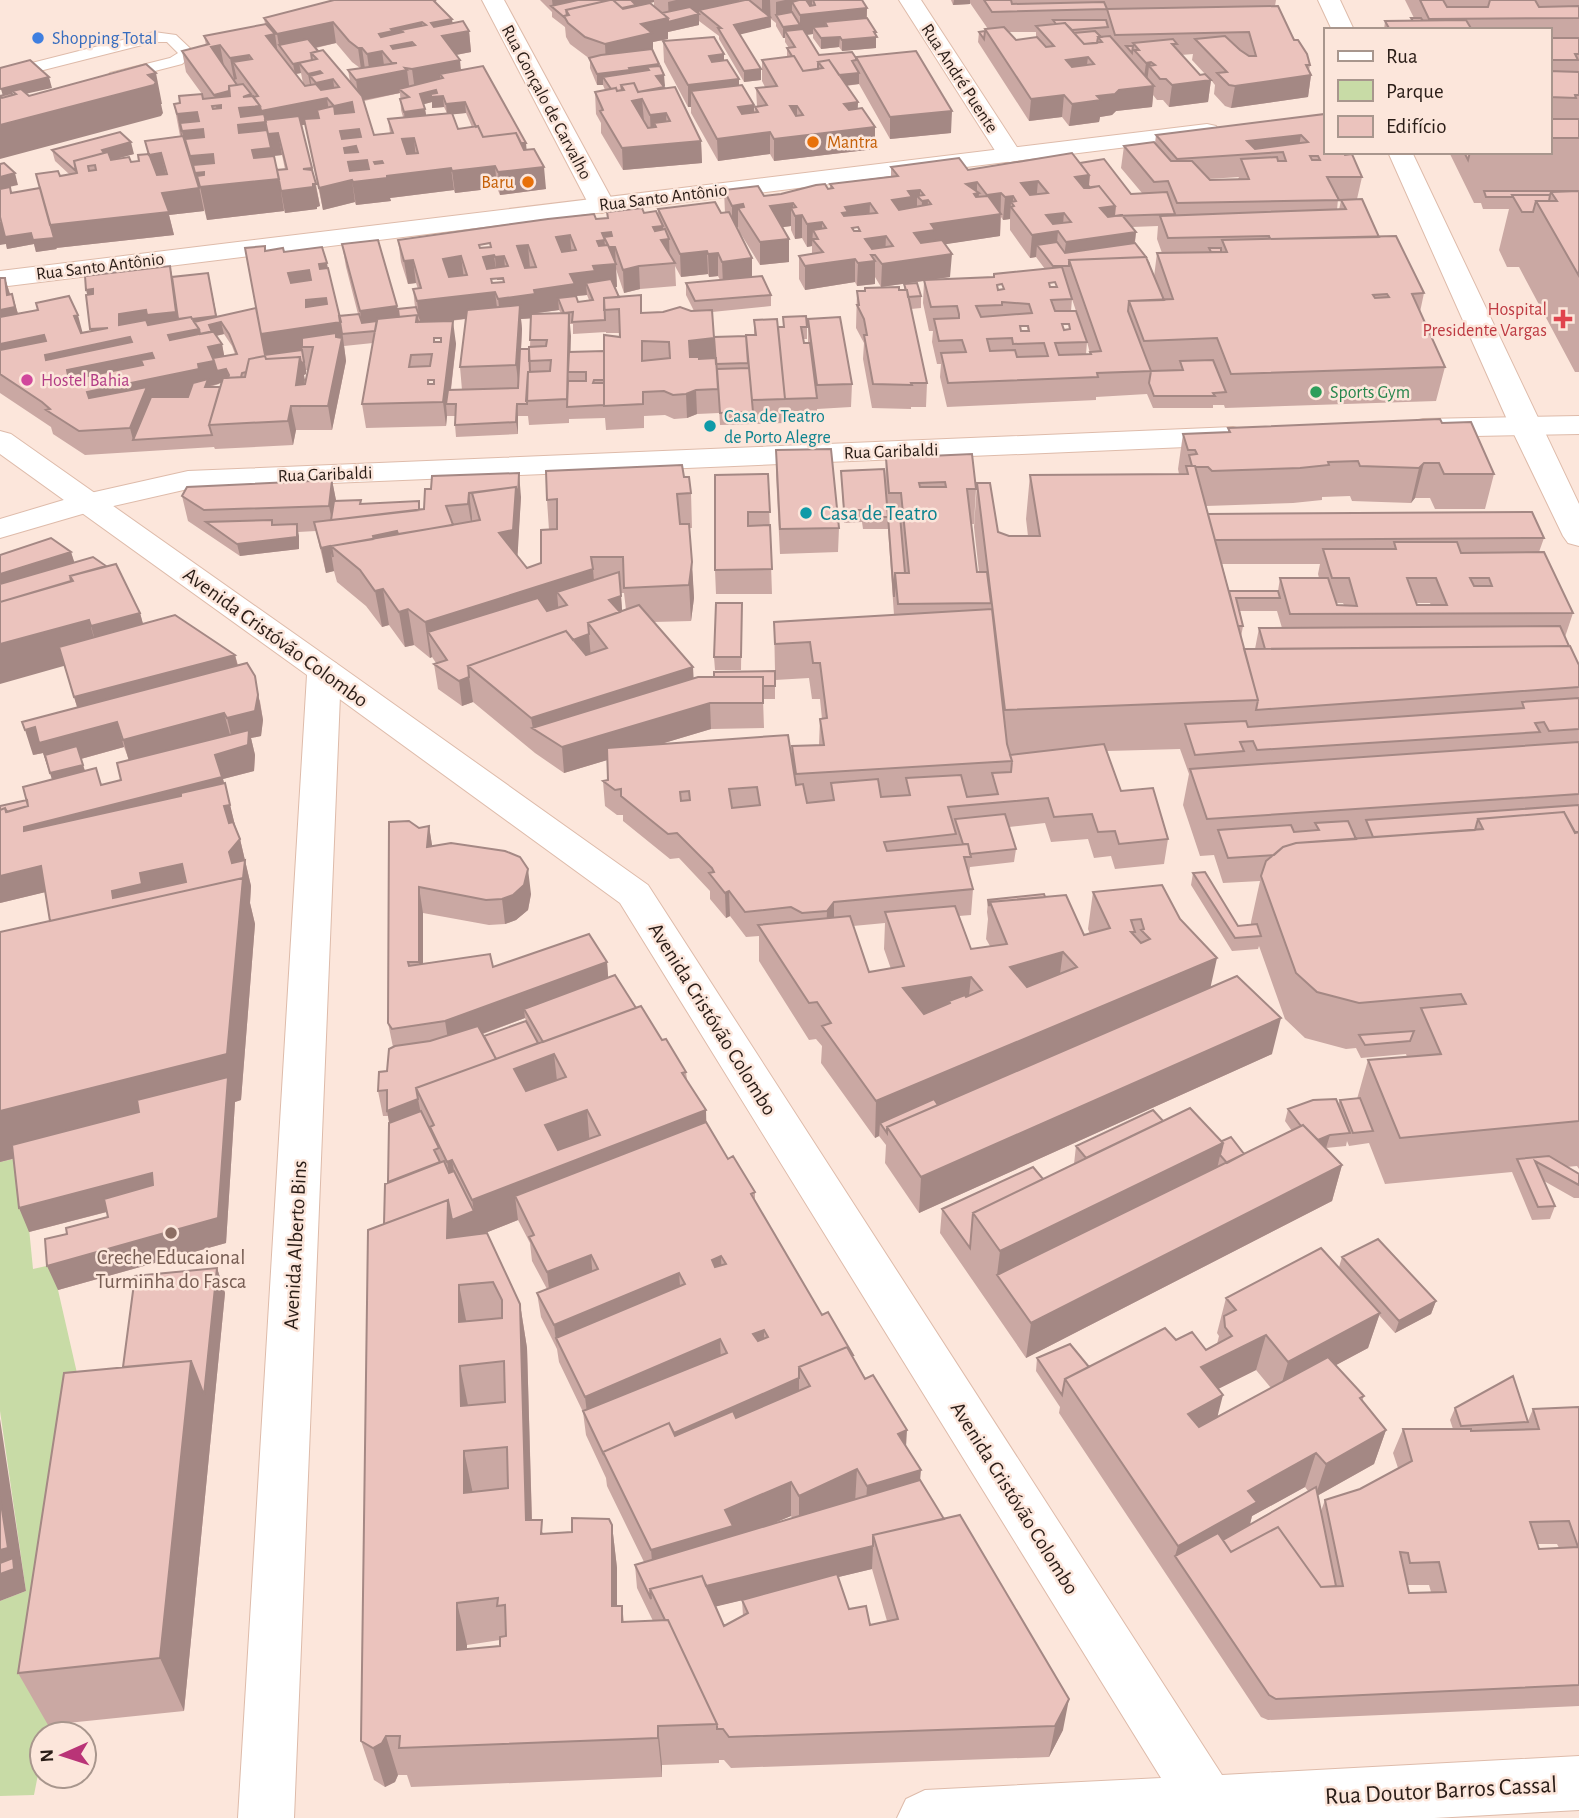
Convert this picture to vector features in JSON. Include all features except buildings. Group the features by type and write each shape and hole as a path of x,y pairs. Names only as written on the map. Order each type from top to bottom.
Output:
{"street":[{"name":"Rua Gonçalo de Carvalho","path":"493,0 602,205"},
{"name":"Rua André Puente","path":"910,0 1010,155"},
{"path":"1329,0 1342,28"},
{"name":"Rua Santo Antônio","path":"0,279 1231,128"},
{"path":"1400,154 1579,537"},
{"path":"1402,429 1524,424 1579,425"},
{"name":"Rua Garibaldi","path":"0,529 88,503 188,480 1263,435"},
{"name":"Avenida Cristóvão Colombo","path":"0,440 634,894 1208,1803"},
{"name":"Avenida Alberto Bins","path":"266,1818 324,671"},
{"name":"Rua Doutor Barros Cassal","path":"925,1818 1579,1783"}],"lane":[{"path":"0,76 154,37 171,38 187,53 176,61 100,80"}],"green space":[{"path":"22,1157 33,1269 55,1264 58,1290 90,1430 49,1720 28,1720 28,1790 35,1790 34,1795 0,1796 0,1601 26,1591 0,1411 0,1162"}],"place":[{"name":"Shopping Total","path":"38,38"},
{"name":"Mantra","path":"813,142"},
{"name":"Baru","path":"528,182"},
{"name":"Hospital Presidente Vargas","path":"1563,319"},
{"name":"Hostel Bahia","path":"27,380"},
{"name":"Sports Gym","path":"1316,392"},
{"name":"Casa de Teatro de Porto Alegre","path":"710,426"},
{"name":"Casa de Teatro","path":"806,513"},
{"name":"Creche Educaional Turminha do Fasca","path":"171,1233"}]}
